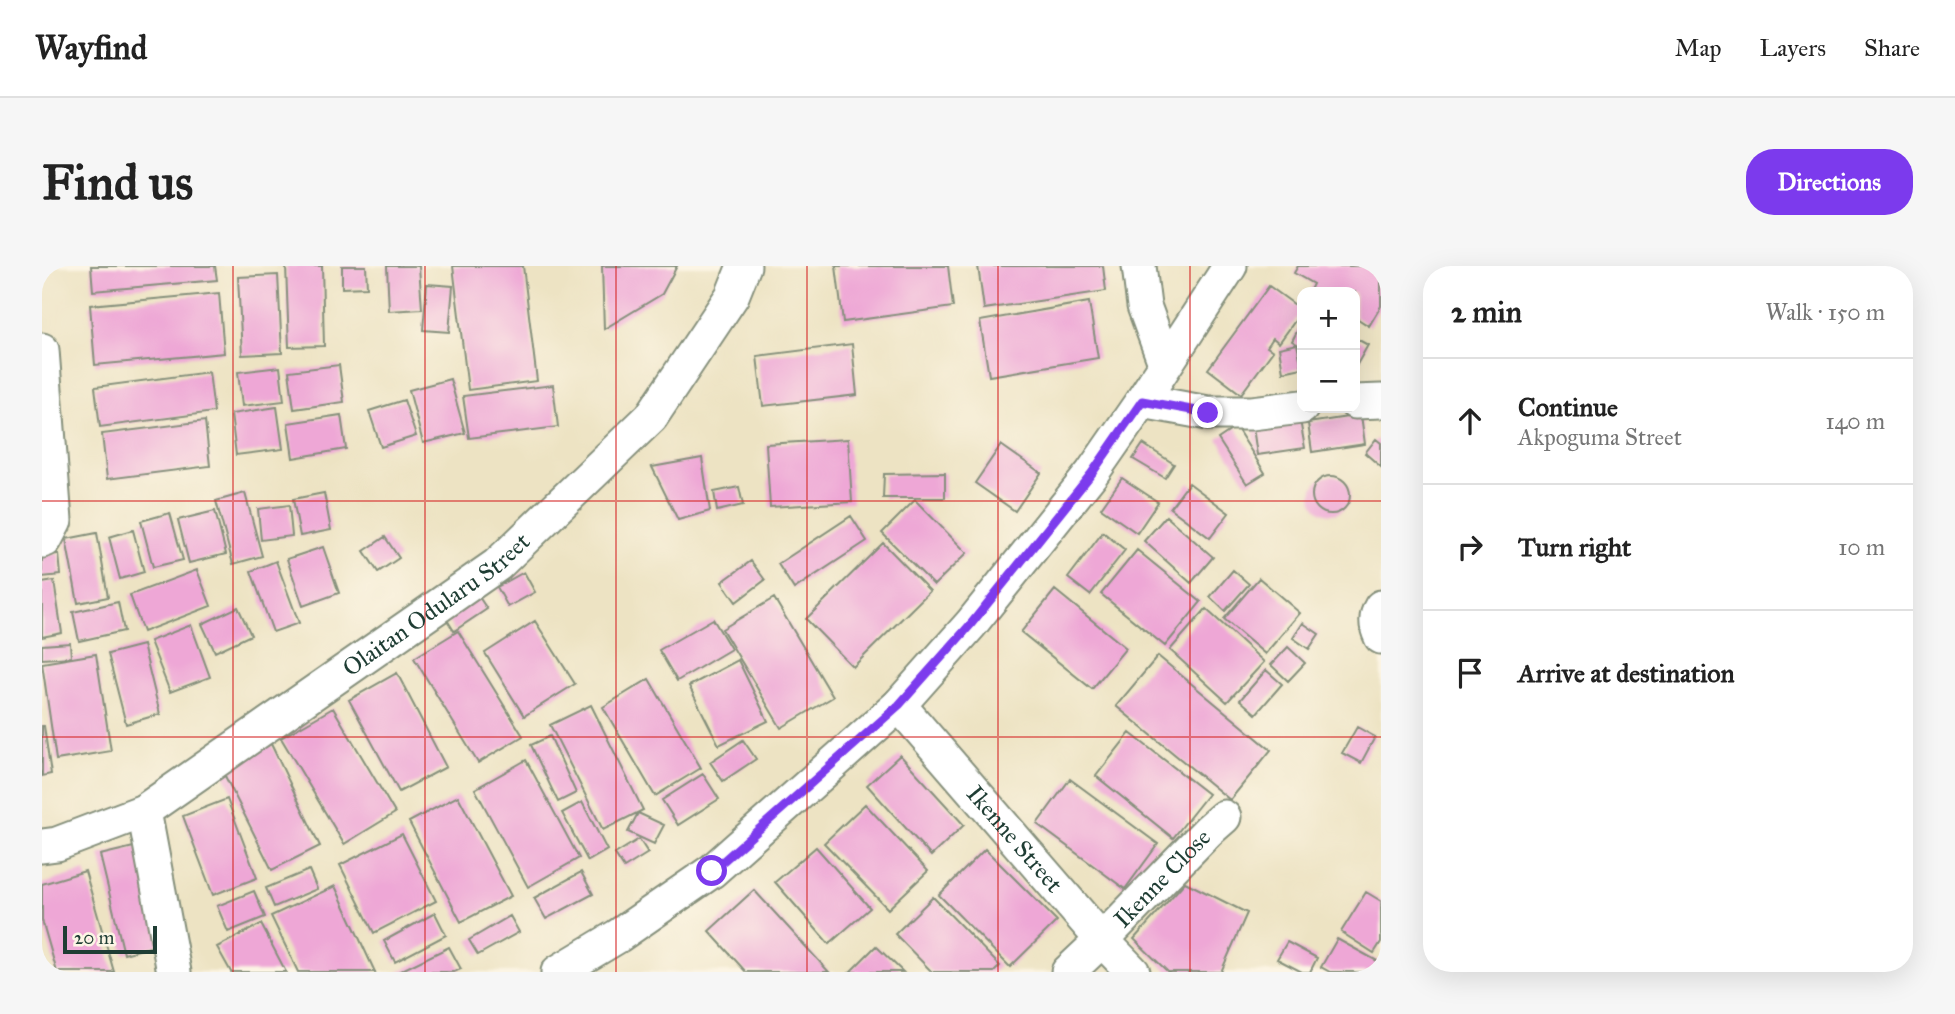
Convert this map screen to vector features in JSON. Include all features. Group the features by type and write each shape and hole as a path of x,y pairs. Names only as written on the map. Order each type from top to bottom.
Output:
{"street":[{"name":"Olaitan Odularu Street","path":"42,846 57,844 144,811 497,565 651,417 732,296 744,266"},
{"path":"1139,266 1144,306 1165,363"},
{"path":"558,972 618,936 712,871 899,705 971,624 1092,473 1230,266"},
{"path":"42,350 55,521 44,541"},
{"path":"1142,401 1208,413 1251,413 1297,408"},
{"path":"1360,401 1381,401"},
{"path":"1381,607 1376,626 1381,638"},
{"name":"Ikenne Street","path":"899,705 1102,940 1133,972"},
{"path":"144,811 174,972"},
{"name":"Ikenne Close","path":"1068,972 1224,817"}],"building":[{"path":"91,266 215,266 217,280 93,291"},
{"path":"286,266 322,266 324,346 289,347"},
{"path":"342,266 366,266 367,287 342,288"},
{"path":"387,266 419,266 422,309 389,311"},
{"path":"453,266 523,266 537,381 468,390"},
{"path":"602,266 677,266 662,294 604,329"},
{"path":"836,266 948,266 953,307 843,322"},
{"path":"978,266 1103,266 1106,291 984,309"},
{"path":"1298,266 1381,266 1381,306 1369,326 1360,320 1360,287 1312,287 1313,284 1294,273"},
{"path":"278,275 282,353 242,355 238,277"},
{"path":"427,284 453,286 449,332 423,330"},
{"path":"1269,286 1297,306 1297,318 1279,343 1273,338 1267,347 1273,351 1241,394 1208,369"},
{"path":"219,293 224,353 95,365 90,305"},
{"path":"1089,302 1098,358 989,376 980,321"},
{"path":"1297,332 1297,344 1292,341"},
{"path":"1360,341 1368,345 1360,359"},
{"path":"852,344 857,395 763,406 757,356"},
{"path":"1297,344 1297,369 1283,372 1279,348"},
{"path":"339,365 344,402 294,409 289,371"},
{"path":"280,367 284,401 242,406 238,372"},
{"path":"209,372 214,412 100,427 95,387"},
{"path":"450,379 465,433 423,443 409,390"},
{"path":"553,385 558,427 469,438 463,396"},
{"path":"404,400 416,436 381,447 369,411"},
{"path":"277,407 283,449 236,455 231,414"},
{"path":"341,415 346,449 293,458 288,423"},
{"path":"1361,415 1365,444 1312,452 1308,423"},
{"path":"1300,420 1305,448 1257,455 1253,427"},
{"path":"205,421 210,466 107,479 102,434"},
{"path":"1236,427 1265,473 1247,484 1218,439"},
{"path":"848,439 852,502 770,507 766,444"},
{"path":"1376,439 1381,443 1381,467 1365,453"},
{"path":"1143,444 1174,464 1165,478 1133,459"},
{"path":"1001,445 1041,473 1015,511 975,483"},
{"path":"702,458 710,511 678,520 652,467"},
{"path":"945,473 945,498 883,498 884,474"},
{"path":"1331,476 1345,481 1350,495 1345,509 1331,514 1317,509 1312,495 1317,481"},
{"path":"1122,478 1158,502 1137,533 1101,508"},
{"path":"1189,483 1229,513 1210,538 1170,508"},
{"path":"739,487 743,505 717,511 714,492"},
{"path":"245,493 262,556 233,564 216,501"},
{"path":"324,493 331,530 300,536 293,499"},
{"path":"915,500 967,553 934,585 882,533"},
{"path":"289,505 292,536 261,540 258,509"},
{"path":"215,511 226,554 189,563 178,520"},
{"path":"170,513 183,560 153,567 141,521"},
{"path":"851,516 867,541 794,589 778,564"},
{"path":"1166,516 1213,557 1191,583 1144,541"},
{"path":"133,530 144,572 120,579 109,537"},
{"path":"1103,532 1125,550 1090,595 1068,578"},
{"path":"97,533 108,597 78,603 66,539"},
{"path":"385,537 399,558 378,572 364,551"},
{"path":"883,543 930,591 853,667 806,619"},
{"path":"323,547 339,593 303,606 287,559"},
{"path":"1137,550 1201,602 1165,646 1101,594"},
{"path":"59,554 61,575 42,577 42,555"},
{"path":"276,561 299,623 273,632 251,571"},
{"path":"751,561 765,580 736,602 722,582"},
{"path":"197,570 211,606 143,632 130,595"},
{"path":"1233,570 1249,584 1225,611 1210,597"},
{"path":"524,572 535,592 508,607 497,587"},
{"path":"1259,578 1300,613 1265,654 1224,619"},
{"path":"54,581 62,633 42,637 42,583"},
{"path":"471,585 487,609 454,631 439,607"},
{"path":"1055,590 1126,648 1092,689 1021,632"},
{"path":"774,598 833,697 781,728 722,629"},
{"path":"118,602 124,631 79,641 73,612"},
{"path":"238,607 251,635 215,652 202,624"},
{"path":"1206,609 1264,662 1227,702 1170,650"},
{"path":"713,619 731,649 677,681 659,650"},
{"path":"535,621 575,684 524,716 485,653"},
{"path":"1303,623 1319,634 1309,649 1293,638"},
{"path":"191,625 210,677 170,692 150,641"},
{"path":"458,631 523,736 478,763 414,658"},
{"path":"70,643 71,657 42,659 42,645"},
{"path":"143,645 160,714 126,724 108,654"},
{"path":"1288,647 1305,663 1288,681 1271,665"},
{"path":"96,654 111,751 56,760 42,663"},
{"path":"1158,656 1271,750 1230,800 1116,706"},
{"path":"738,660 768,721 719,745 689,686"},
{"path":"1266,670 1282,684 1256,714 1240,700"},
{"path":"397,673 446,767 399,792 349,700"},
{"path":"649,679 701,768 655,796 603,707"},
{"path":"591,705 643,810 603,830 550,725"},
{"path":"333,708 395,813 344,844 281,738"},
{"path":"42,726 51,774 42,776"},
{"path":"1357,727 1375,737 1361,763 1342,753"},
{"path":"1130,733 1208,794 1173,838 1096,776"},
{"path":"550,736 576,793 558,802 531,745"},
{"path":"743,740 756,759 723,781 710,762"},
{"path":"271,744 320,846 272,870 221,768"},
{"path":"900,755 964,825 931,856 867,785"},
{"path":"526,760 579,858 528,887 475,789"},
{"path":"703,774 719,799 678,825 662,800"},
{"path":"1070,779 1158,844 1125,889 1037,824"},
{"path":"458,796 511,896 461,922 409,822"},
{"path":"227,799 257,878 213,895 183,816"},
{"path":"582,802 607,850 588,861 562,813"},
{"path":"865,804 928,871 888,909 824,843"},
{"path":"638,813 664,825 654,844 628,832"},
{"path":"402,834 436,901 374,933 340,865"},
{"path":"639,839 648,853 624,868 615,854"},
{"path":"142,845 165,943 124,954 100,855"},
{"path":"816,847 870,908 829,944 775,882"},
{"path":"985,849 1057,921 1010,967 939,895"},
{"path":"309,870 317,889 274,907 266,888"},
{"path":"85,871 114,972 57,972 42,920 42,884"},
{"path":"581,872 593,894 546,919 534,898"},
{"path":"1185,882 1247,913 1221,972 1168,972 1134,939"},
{"path":"335,886 375,972 298,972 271,916"},
{"path":"754,890 829,972 746,972 709,931"},
{"path":"254,891 265,917 228,932 217,906"},
{"path":"1366,892 1381,901 1381,942 1374,953 1341,932"},
{"path":"933,897 1000,966 994,972 932,972 895,934"},
{"path":"435,913 446,935 395,962 384,941"},
{"path":"510,916 519,932 478,955 469,940"},
{"path":"261,924 286,972 231,972 217,947"},
{"path":"1337,939 1379,962 1373,972 1330,972 1321,967"},
{"path":"1287,942 1317,958 1310,972 1302,972 1277,959"},
{"path":"876,946 903,972 850,972"},
{"path":"449,947 461,969 454,972 398,972"}],"route":[{"path":"712,871 899,705 971,624 1092,473 1142,401 1208,413"}]}
